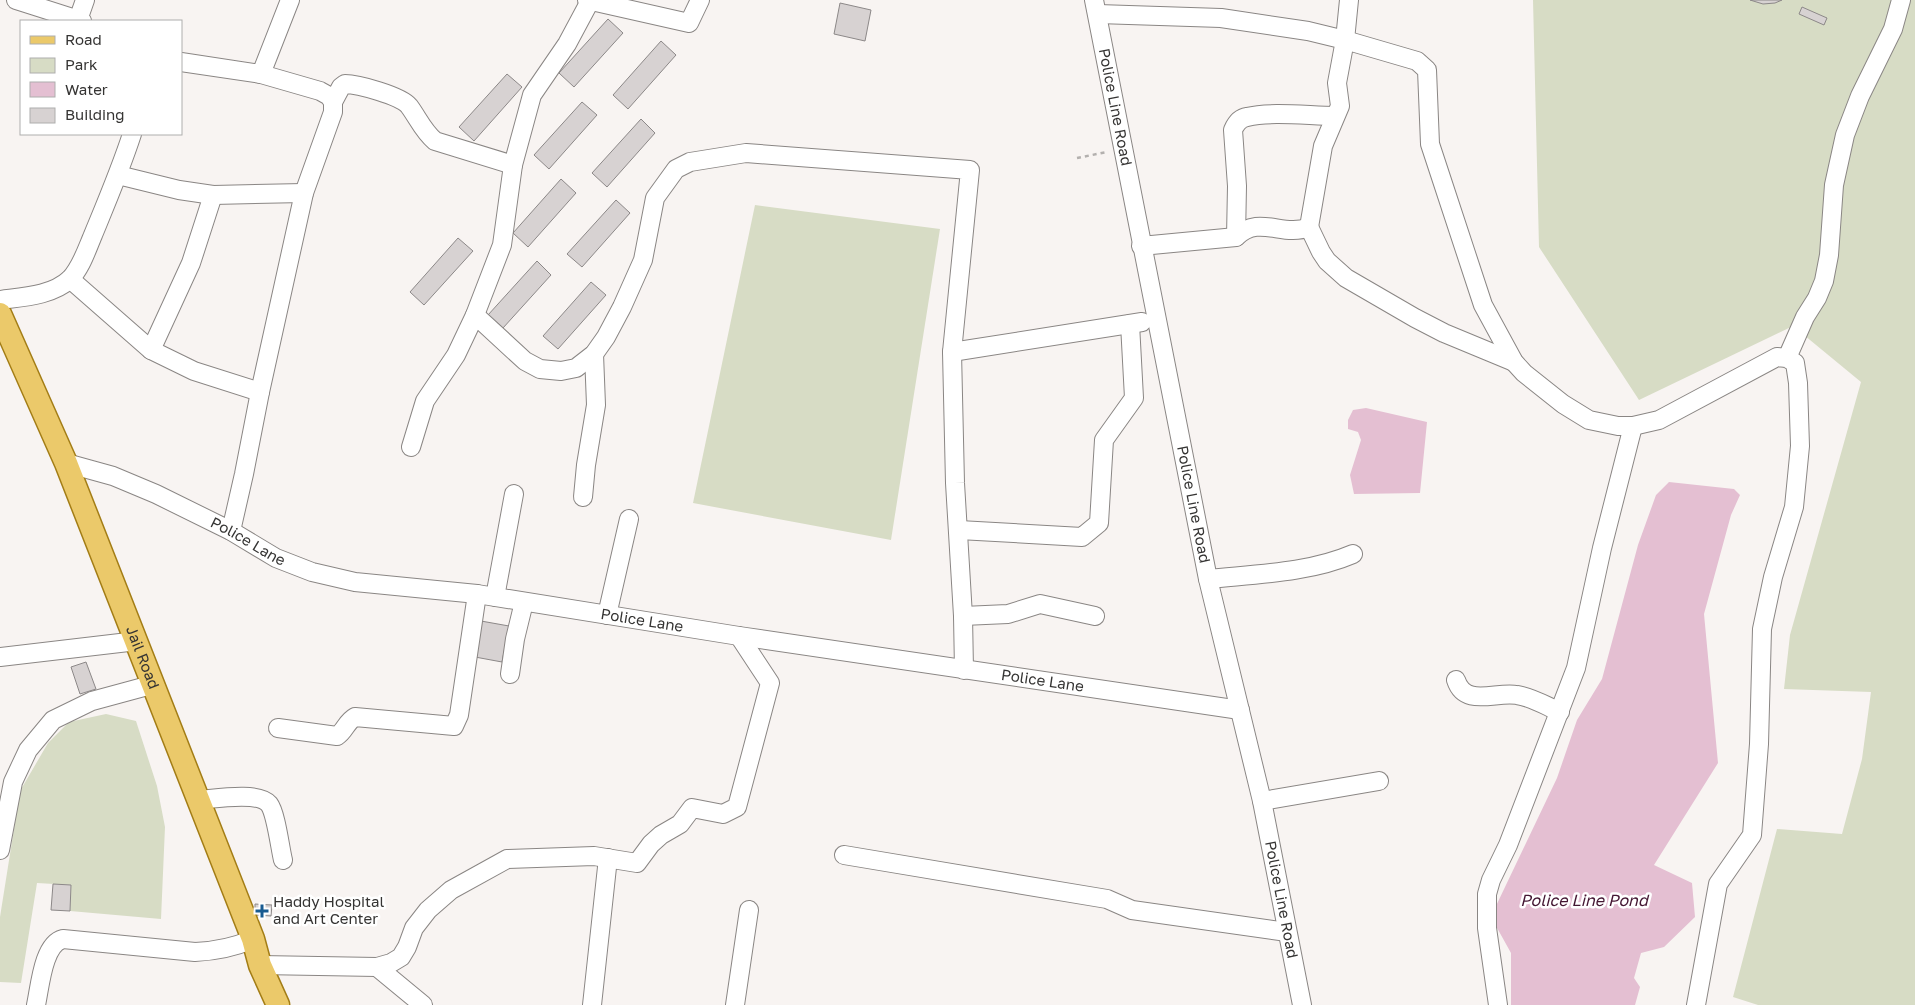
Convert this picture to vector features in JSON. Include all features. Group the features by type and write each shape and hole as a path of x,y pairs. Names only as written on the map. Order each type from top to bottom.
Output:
{"main road":[{"name":"Jail Road","path":"0,314 66,463 253,939 260,965 278,1005"}],"street":[{"path":"16,0 77,20"},
{"path":"80,20 85,0"},
{"path":"261,74 290,0"},
{"path":"411,447 425,401 456,355 475,315 502,246 514,165 532,96 568,44 588,0 689,23 700,0"},
{"path":"1349,0 1345,40 1337,83 1340,106 1322,146 1309,227 1327,261 1354,284 1444,333 1514,362"},
{"path":"1787,358 1805,317 1817,298 1824,281 1830,248 1834,185 1845,135 1860,96 1893,29 1901,0"},
{"path":"1096,7 1221,18 1308,31 1417,61 1428,70 1430,144 1483,305 1514,362 1524,373 1563,404 1589,420 1618,426 1633,426 1659,420 1777,357 1787,358 1795,363 1798,382 1800,446 1794,507 1773,577 1762,629 1759,744 1752,835 1718,884 1696,1005"},
{"name":"Police Line Road","path":"1096,7 1141,246 1208,579 1262,801 1302,1005"},
{"path":"182,62 261,74 320,91 329,96 333,102"},
{"path":"231,531 304,193 333,112 333,102 341,87 345,84 360,86 398,98 409,106 426,133 435,141 514,165"},
{"path":"1236,237 1237,186 1233,130 1235,124 1241,119 1256,116 1336,116"},
{"path":"0,300 36,295 70,279 82,259 118,175 132,135"},
{"path":"475,315 526,361 540,369 561,371 576,368 594,354 610,329 643,260 655,198 663,184 676,169 690,162 746,154 970,170 952,352 954,482 959,530 964,670"},
{"path":"118,175 179,190 212,195 304,193"},
{"path":"151,350 191,263 212,195"},
{"path":"1141,246 1236,237 1242,231 1249,228 1267,226 1299,231 1309,227"},
{"path":"70,279 151,350 194,371 260,392"},
{"path":"952,352 1156,319"},
{"path":"959,530 1082,537 1099,523 1104,440 1134,398 1130,324"},
{"path":"583,497 586,465 596,405 594,354"},
{"path":"1498,1005 1487,928 1488,894 1491,880 1508,845 1576,668 1602,548 1633,426"},
{"name":"Police Lane","path":"66,463 113,476 156,494 231,531 276,558 312,572 355,582 477,594 739,636 1240,710"},
{"path":"495,597 514,494"},
{"path":"607,615 629,518"},
{"path":"1208,579 1300,568 1342,559 1353,554"},
{"path":"278,728 337,736 341,734 350,720 354,718 454,726 459,715 477,594"},
{"path":"510,674 515,639 524,602"},
{"path":"963,616 1008,614 1040,604 1095,616"},
{"path":"260,965 377,967 390,963 401,957 419,922 428,910 452,890 507,859 594,856 637,864 651,844 661,835 680,824 692,808 723,814 737,807 770,683 739,636"},
{"path":"0,657 137,641"},
{"path":"1456,680 1458,687 1471,697 1501,694 1518,695 1560,712"},
{"path":"0,850 12,782 28,750 53,720 92,701 152,685"},
{"path":"1262,801 1378,781"},
{"path":"197,800 250,796 261,798 269,804 273,813 283,860"},
{"path":"844,855 1107,898 1132,910 1287,932"},
{"path":"592,1005 608,858"},
{"path":"735,1005 749,910"},
{"path":"36,1005 47,953 56,940 69,939 195,952 216,951 234,947 253,939"},
{"path":"377,967 423,1005"}],"path":[{"path":"1077,158 1123,149"}],"green space":[{"path":"1533,0 1915,0 1915,1005 1758,1005 1733,997 1777,829 1842,834 1862,759 1871,692 1784,689 1790,635 1861,382 1793,326 1639,400 1539,247"},
{"path":"755,205 940,229 891,540 693,503"},
{"path":"106,714 136,721 157,786 165,827 161,919 70,911 71,885 37,883 21,983 0,982 0,917 20,791 48,743 69,722"}],"water":[{"path":"1366,408 1427,422 1420,493 1354,494 1350,475 1361,440 1358,432 1348,429 1348,420 1353,410"},
{"name":"Police Line Pond","path":"1669,482 1734,489 1740,495 1731,515 1704,614 1718,763 1654,865 1692,883 1695,917 1664,947 1641,953 1634,978 1640,987 1635,1005 1511,1005 1511,953 1496,926 1495,908 1557,778 1577,720 1602,679 1638,545 1656,495"}],"building":[{"path":"1750,0 1782,0 1763,4"},
{"path":"840,3 871,10 865,41 834,34"},
{"path":"1802,7 1827,18 1824,25 1799,14"},
{"path":"608,19 623,33 574,87 559,73"},
{"path":"661,41 676,55 628,109 613,95"},
{"path":"507,74 522,87 474,141 459,127"},
{"path":"582,102 597,115 549,169 534,155"},
{"path":"641,119 655,133 607,187 592,173"},
{"path":"561,179 576,193 528,247 513,233"},
{"path":"616,200 630,213 582,267 567,254"},
{"path":"458,238 473,251 424,305 410,292"},
{"path":"537,261 551,275 503,328 488,315"},
{"path":"591,282 606,295 558,349 543,336"},
{"path":"481,621 509,626 502,662 475,657"},
{"path":"86,662 96,689 80,694 71,667"},
{"path":"53,884 71,885 70,911 51,910"},
{"path":"255,904 272,905 271,916 255,915"}],"place":[{"name":"Haddy Hospital and Art Center","path":"262,911"}]}
